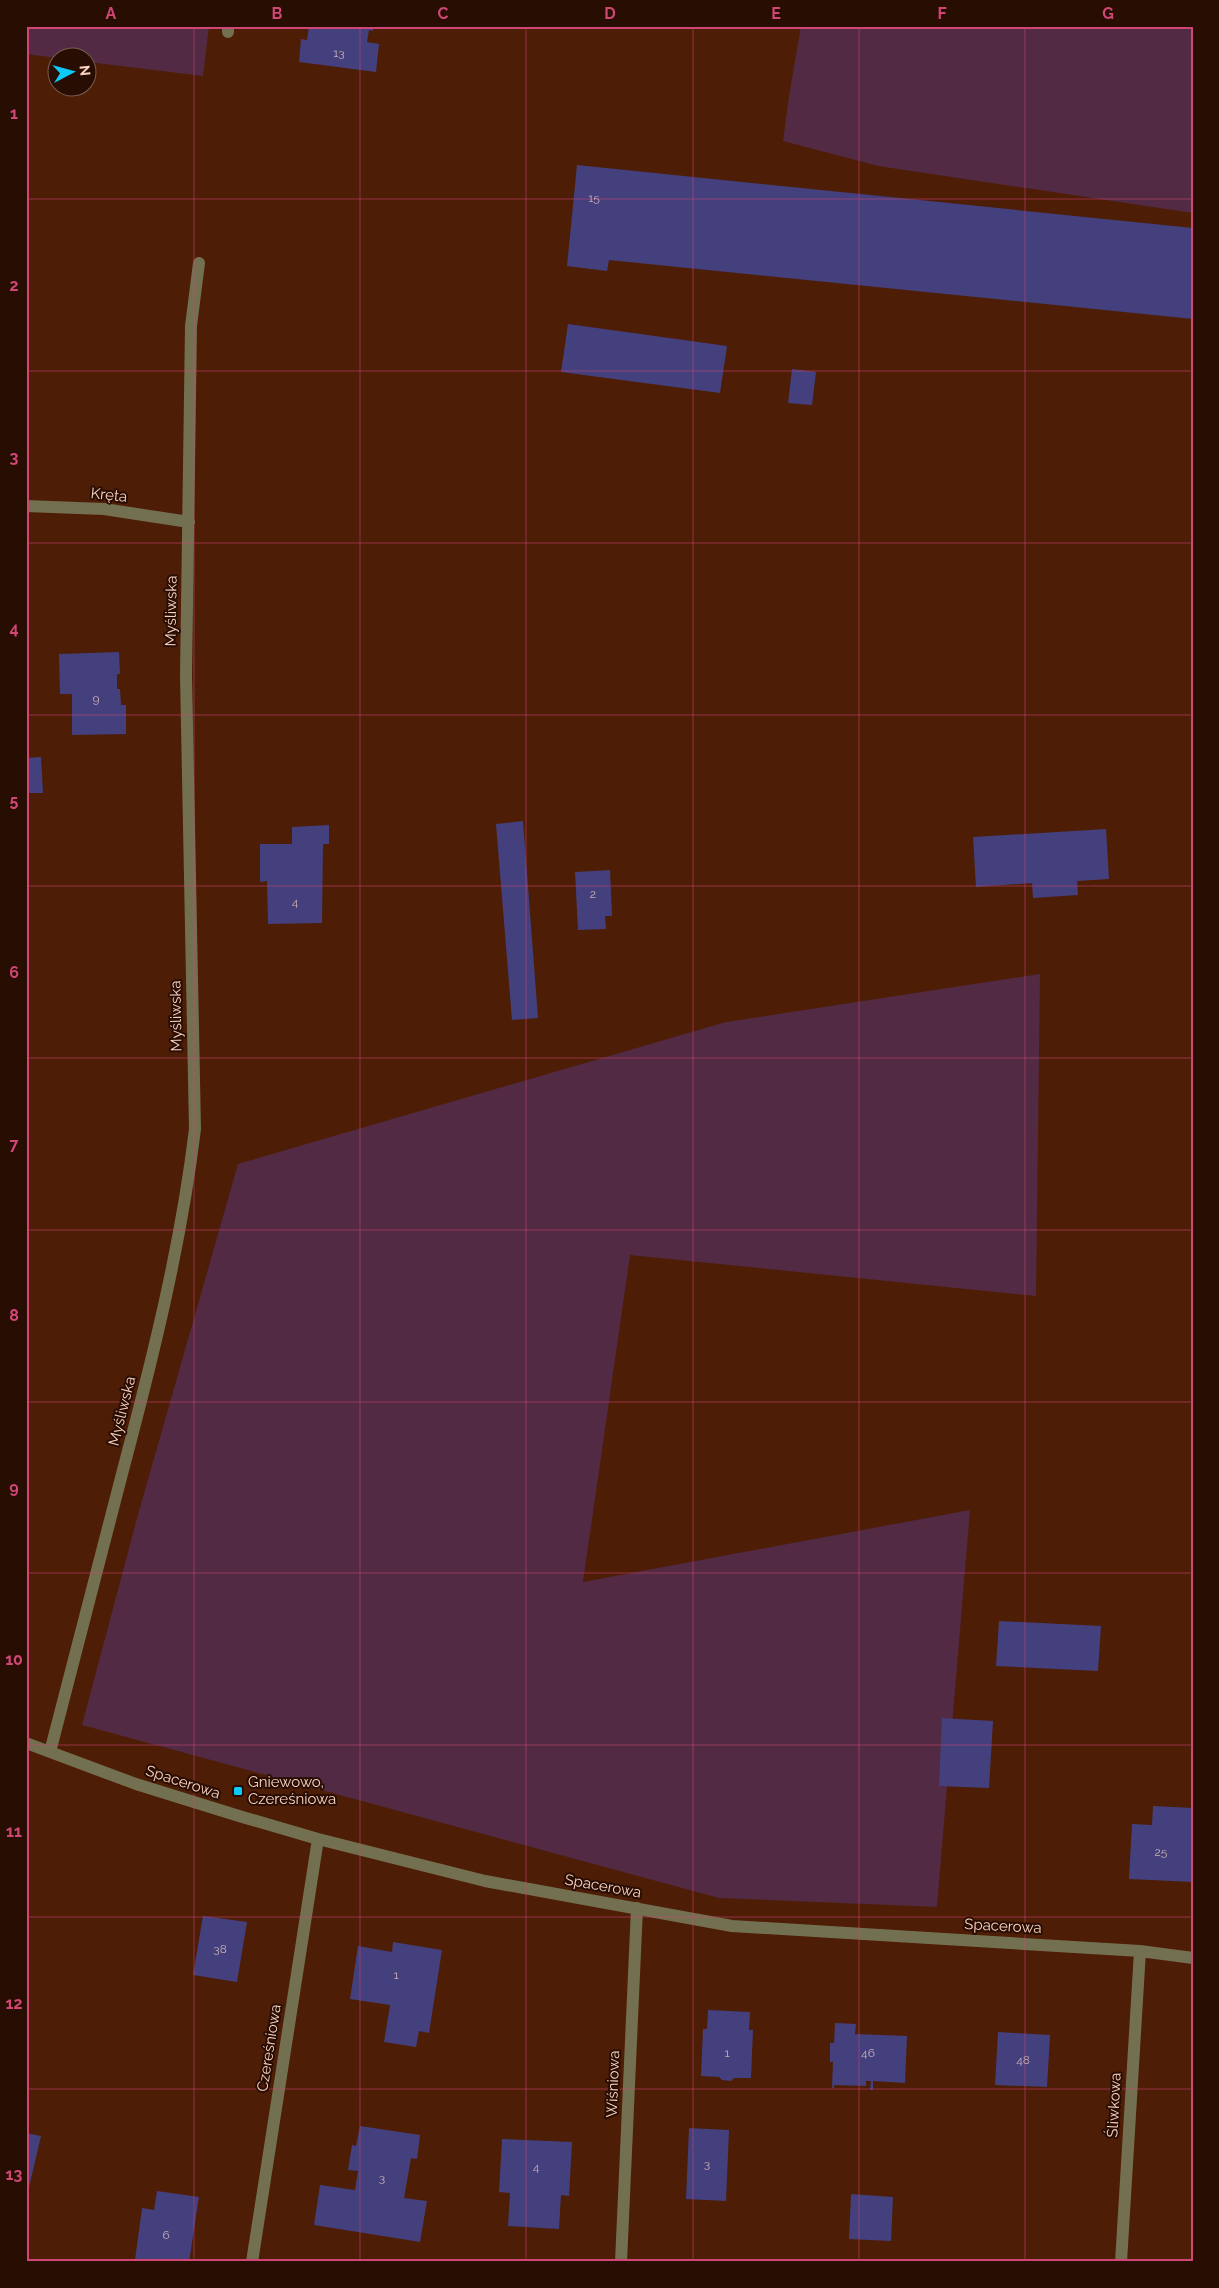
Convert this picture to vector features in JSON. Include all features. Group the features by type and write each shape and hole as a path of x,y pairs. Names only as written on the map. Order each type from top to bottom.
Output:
{"street":[{"name":"Myśliwska","path":"50,1752 143,1395 172,1275 195,1129 186,675 191,326 199,263"},
{"name":"Kręta","path":"26,506 104,509 189,522"},
{"name":"Spacerowa","path":"26,1743 136,1784 318,1839 485,1881 732,1926 1140,1951 1193,1958"},
{"name":"Czereśniowa","path":"252,2262 318,1839"},
{"name":"Wiśniowa","path":"621,2262 637,1908"},
{"name":"Śliwkowa","path":"1121,2262 1140,1951"}],"shaded area":[{"path":"26,26 209,26 203,76 98,63 98,48 48,48 48,57 26,54"},
{"path":"801,26 1193,26 1193,213 878,166 783,141"},
{"path":"1040,974 1036,1296 630,1255 583,1582 970,1510 937,1907 719,1898 82,1725 139,1511 238,1164 726,1022"}],"building":[{"path":"309,26 373,26 373,31 369,30 367,42 379,44 376,72 299,62 301,39 307,40"},
{"path":"577,165 1193,228 1193,319 609,260 607,271 567,266"},
{"path":"568,324 727,346 720,393 561,372"},
{"path":"792,369 816,372 812,405 788,403"},
{"path":"119,652 120,674 117,674 117,689 120,689 121,705 126,705 126,734 72,735 72,694 60,694 59,654"},
{"path":"41,757 43,793 26,793 26,758"},
{"path":"523,821 538,1018 512,1020 496,824"},
{"path":"329,825 329,844 323,844 322,923 268,924 267,881 260,882 260,844 292,844 292,827"},
{"path":"1106,829 1109,879 1077,881 1078,895 1033,898 1032,883 976,887 973,837"},
{"path":"610,870 612,916 605,916 606,929 578,930 575,872"},
{"path":"999,1621 1101,1626 1098,1671 996,1666"},
{"path":"942,1718 993,1721 989,1788 939,1786"},
{"path":"1153,1806 1193,1808 1193,1882 1129,1879 1132,1824 1152,1825"},
{"path":"203,1916 247,1922 237,1982 193,1975"},
{"path":"393,1942 442,1950 429,2033 419,2031 416,2047 384,2042 390,2005 350,1999 358,1946 392,1952"},
{"path":"708,2010 750,2012 749,2030 753,2030 751,2078 734,2078 731,2081 722,2080 719,2077 701,2076 703,2029 707,2029"},
{"path":"835,2023 856,2024 855,2034 907,2036 905,2083 873,2081 873,2090 870,2090 871,2081 866,2081 866,2086 834,2085 834,2088 832,2088 833,2062 830,2062 830,2043 834,2043"},
{"path":"998,2032 1050,2035 1047,2087 995,2085"},
{"path":"360,2126 420,2135 417,2159 411,2158 404,2198 427,2201 420,2242 314,2225 320,2185 355,2190 358,2171 348,2170 352,2145 356,2146"},
{"path":"689,2128 729,2130 726,2201 686,2199"},
{"path":"26,2133 41,2136 27,2196 26,2196"},
{"path":"502,2139 572,2142 569,2196 561,2195 559,2229 508,2226 510,2193 499,2192"},
{"path":"157,2191 199,2197 189,2262 135,2260 142,2208 154,2210"},
{"path":"851,2194 893,2197 891,2241 849,2239"}],"place":[{"name":"Gniewowo, Czereśniowa","path":"238,1791"}]}
